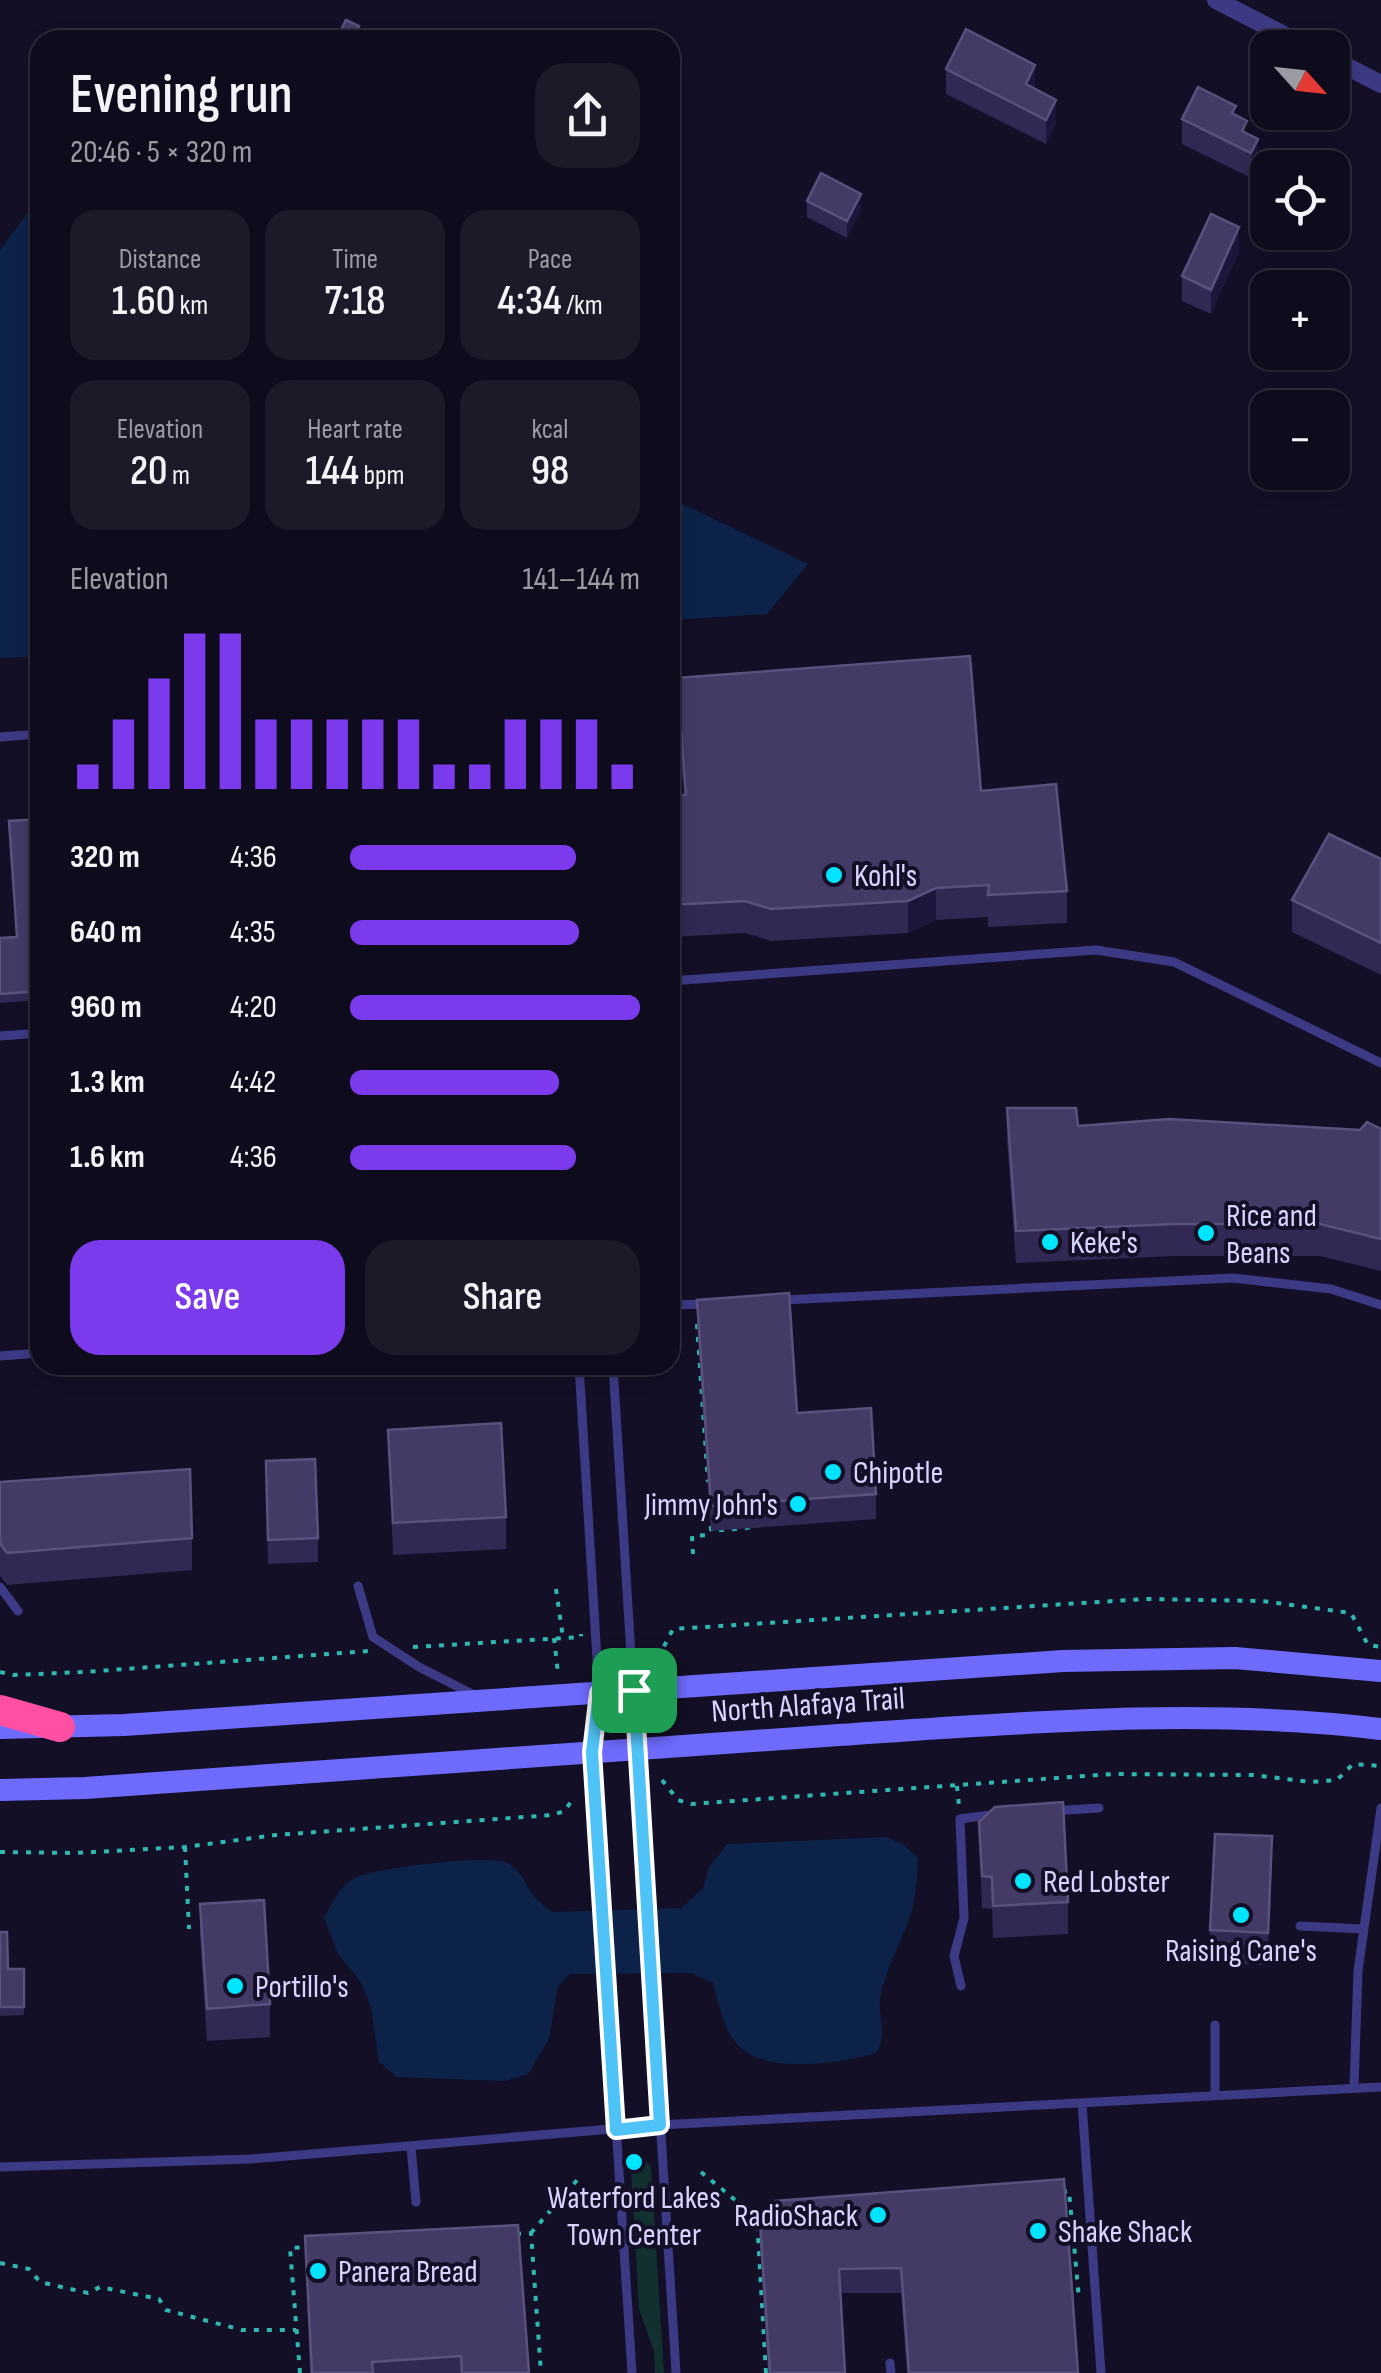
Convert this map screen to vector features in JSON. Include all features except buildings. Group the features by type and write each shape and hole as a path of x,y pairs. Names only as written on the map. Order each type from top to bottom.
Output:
{"highway":[{"path":"0,1710 60,1727"}],"main road":[{"name":"North Alafaya Trail","path":"0,1728 1062,1661 1235,1658 1381,1672"},
{"name":"North Alafaya Trail","path":"0,1790 86,1788 1147,1716 1308,1720 1381,1730"}],"street":[{"path":"1216,0 1275,30"},
{"path":"1350,68 1381,84"},
{"path":"634,1690 637,1748"},
{"path":"592,1752 599,1693"}],"lane":[{"path":"0,737 30,735"},
{"path":"680,980 1096,950 1174,962 1381,1063"},
{"path":"0,1036 30,1033"},
{"path":"777,1300 1233,1278 1331,1289 1381,1305"},
{"path":"680,1305 716,1303"},
{"path":"0,1356 30,1354"},
{"path":"579,1375 599,1693"},
{"path":"614,1375 634,1690"},
{"path":"358,1586 374,1637 418,1667 484,1699"},
{"path":"0,1587 18,1612"},
{"path":"637,1748 676,2373"},
{"path":"592,1752 632,2373"},
{"path":"1044,1812 1100,1808"},
{"path":"1354,2087 1358,1971 1381,1808"},
{"path":"961,1986 954,1956 964,1918 960,1819 1006,1814"},
{"path":"1300,1926 1364,1929"},
{"path":"1215,2024 1215,2095"},
{"path":"0,2167 251,2160 660,2125 1381,2087"},
{"path":"1082,2103 1100,2373"},
{"path":"411,2147 416,2202"}],"path":[{"path":"697,1324 708,1493"},
{"path":"692,1554 692,1536 709,1535 711,1531 710,1512"},
{"path":"711,1531 766,1527"},
{"path":"556,1588 563,1638"},
{"path":"658,1658 673,1629 1145,1599 1262,1601 1351,1613 1368,1645 1381,1647"},
{"path":"554,1638 558,1678"},
{"path":"662,1780 678,1800 690,1804 1113,1774 1253,1774 1311,1782 1337,1780 1353,1764 1381,1766"},
{"path":"0,1852 75,1853 185,1847 276,1835 552,1814 565,1811 573,1798"},
{"path":"185,1847 189,1929"},
{"path":"701,2172 757,2218 776,2216"},
{"path":"512,2234 530,2233 578,2179"},
{"path":"1050,2193 1069,2191 1080,2300"},
{"path":"757,2218 766,2373"},
{"path":"530,2233 542,2373"},
{"path":"300,2373 290,2248 309,2247"},
{"path":"0,2263 29,2268 40,2282 88,2293 100,2287 159,2300 166,2310 242,2330 296,2330"}],"green space":[{"path":"638,2160 651,2167 664,2373 655,2373 654,2351 639,2309 631,2169"}],"water":[{"path":"30,210 30,656 0,658 0,250"},
{"path":"680,503 808,564 767,614 680,619"},
{"path":"886,1837 904,1845 918,1858 914,1902 881,1993 880,2046 876,2053 844,2060 787,2064 753,2056 729,2033 713,1983 691,1973 570,1974 558,1986 549,2039 528,2074 505,2081 397,2077 379,2062 371,2007 360,1981 338,1954 324,1918 342,1888 362,1875 474,1860 510,1865 552,1912 681,1908 703,1888 709,1867 727,1844"}],"place":[{"name":"Kohl's","path":"834,875"},
{"name":"Rice and Beans","path":"1206,1233"},
{"name":"Keke's","path":"1050,1242"},
{"name":"Chipotle","path":"833,1472"},
{"name":"Jimmy John's","path":"798,1504"},
{"name":"Red Lobster","path":"1023,1881"},
{"name":"Raising Cane's","path":"1241,1915"},
{"name":"Portillo's","path":"235,1986"},
{"name":"Waterford Lakes Town Center","path":"634,2162"},
{"name":"RadioShack","path":"878,2215"},
{"name":"Shake Shack","path":"1038,2231"},
{"name":"Panera Bread","path":"318,2271"}],"route":[{"path":"634,1690 660,2125 616,2130 592,1752 599,1693 634,1690"}]}
